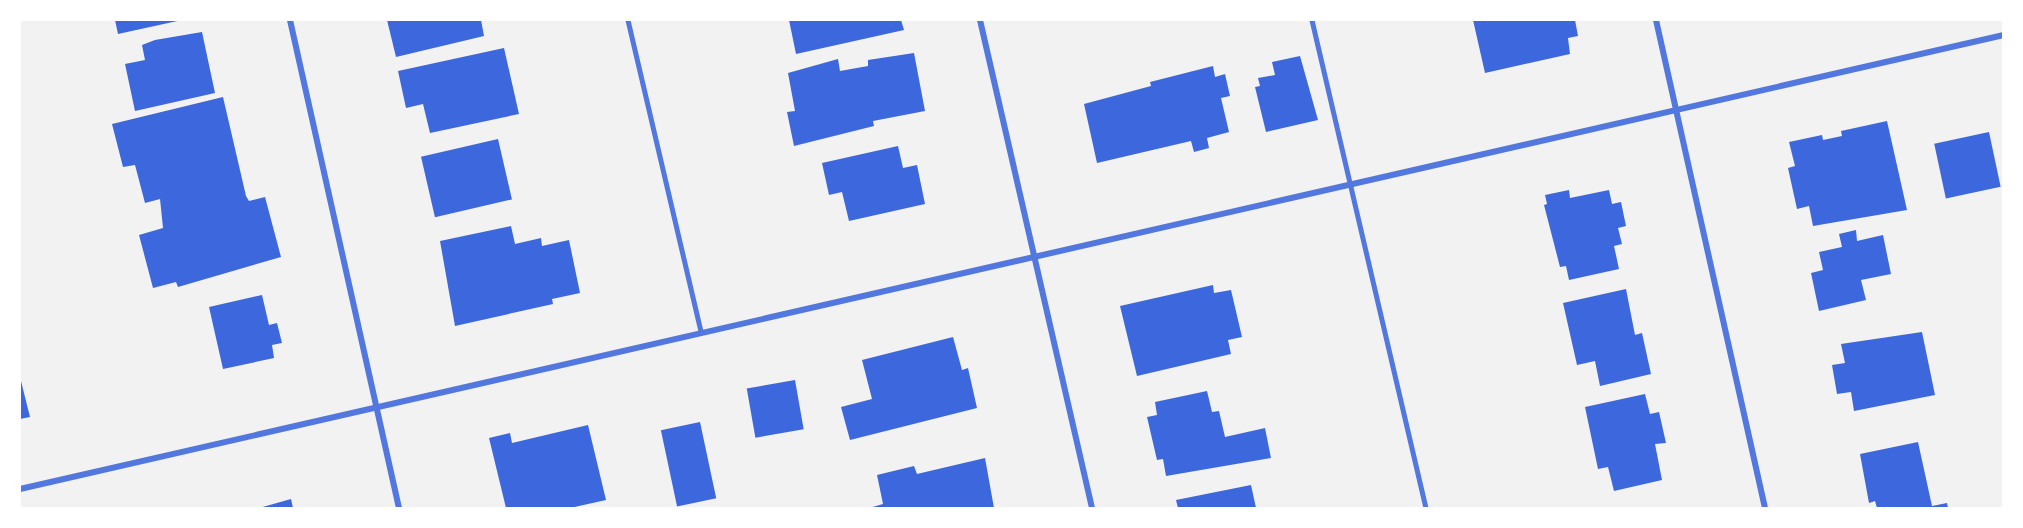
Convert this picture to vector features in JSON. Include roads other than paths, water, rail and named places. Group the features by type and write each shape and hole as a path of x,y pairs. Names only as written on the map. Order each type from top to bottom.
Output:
{"street":[{"path":"290,20 399,508"},
{"path":"980,20 1092,508"},
{"path":"1656,20 1765,508"},
{"path":"20,489 1676,108 2004,35"}],"lane":[{"path":"628,20 701,332"},
{"path":"1312,20 1426,508"}]}
